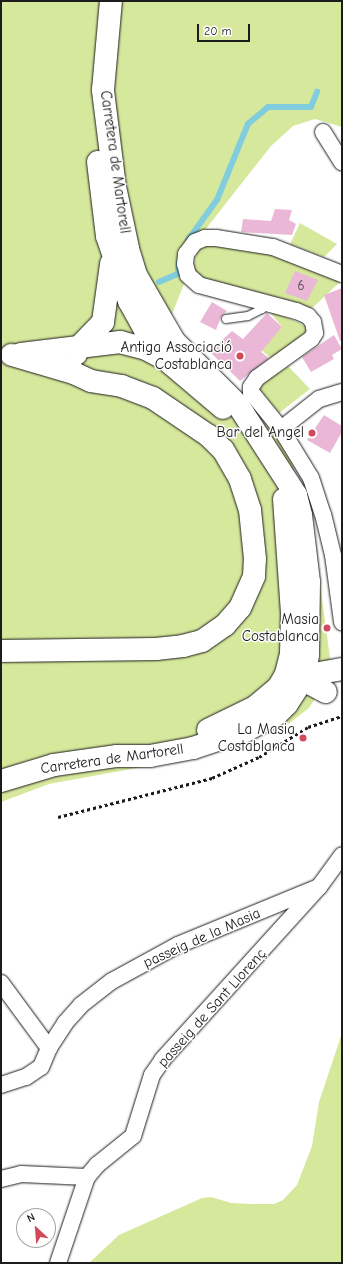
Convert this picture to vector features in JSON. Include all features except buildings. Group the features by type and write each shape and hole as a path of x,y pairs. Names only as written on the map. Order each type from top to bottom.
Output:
{"main road":[{"name":"Carretera de Martorell","path":"1,781 54,765 117,756 150,756 193,748 261,724 288,704 305,676 310,626 306,545 296,495 238,405 174,341 136,275 119,209 103,90 111,1"},
{"path":"103,90 96,125 102,214 122,287 137,317 154,344 171,364 206,395 253,429"},
{"path":"74,374 78,348 103,322 109,292 112,255"},
{"path":"120,342 137,317 140,306 136,275"},
{"path":"103,322 137,317 174,341"},
{"path":"7,354 78,348 120,342 146,349 171,364"},
{"path":"1,651 156,649 190,645 202,641 224,625 240,608 254,576 255,539 250,510 240,479 223,450 196,426 153,398 122,386 90,381 74,374 7,354"},
{"path":"266,699 278,688 286,674 291,654 292,613 290,544 280,468"},
{"path":"292,613 299,663 305,676 317,689 334,691"},
{"path":"117,756 204,732 228,722 305,676 342,669"},
{"path":"261,724 290,713 334,691"}],"street":[{"path":"323,132 342,163"},
{"path":"342,274 295,254 243,241 204,238 190,248 185,264 194,282 266,302 308,316 315,327 311,339 257,378 251,387 252,392 281,429 310,475 323,514 333,555 342,622"},
{"path":"281,429 319,399 342,392"},
{"path":"319,887 342,855"},
{"name":"passeig de la Masia","path":"1,1085 26,1077 41,1067 49,1048 81,1005 112,981 178,946 319,887"},
{"name":"passeig de Sant Llorenç","path":"58,1263 87,1177 97,1165 133,1136 152,1075 163,1059 319,887"},
{"path":"1,983 49,1048"},
{"path":"1,1179 21,1174 87,1177"}],"lane":[{"path":"226,319 248,316 262,309 266,302"}],"path":[{"path":"58,817 212,778 259,758 308,727 342,716"}],"green space":[{"path":"1,1 342,1 342,127 315,119 293,126 271,146 205,230 169,322 201,365 284,443 289,453 313,534 332,672 309,708 283,728 159,764 49,784 1,802"},
{"path":"300,223 337,244 324,257 290,244"},
{"path":"215,241 277,253 341,281 309,311 202,280 194,269 195,259 201,244"},
{"path":"269,311 300,323 307,328 303,337 272,359 260,349 282,327"},
{"path":"288,366 310,389 279,413 258,387"},
{"path":"342,1033 342,1263 89,1263 119,1235 202,1198 211,1197 231,1203 253,1204 274,1204 283,1200 297,1185 312,1146 319,1102"}],"waterway":[{"path":"188,240 217,200 248,124 268,107 311,107 317,92"},
{"path":"159,282 178,274 179,263"}],"place":[{"name":"Antiga Associació Costablanca","path":"240,356"},
{"name":"Bar del Angel","path":"312,433"},
{"name":"Masia Costablanca","path":"327,628"},
{"name":"La Masia Costablanca","path":"303,738"}]}
